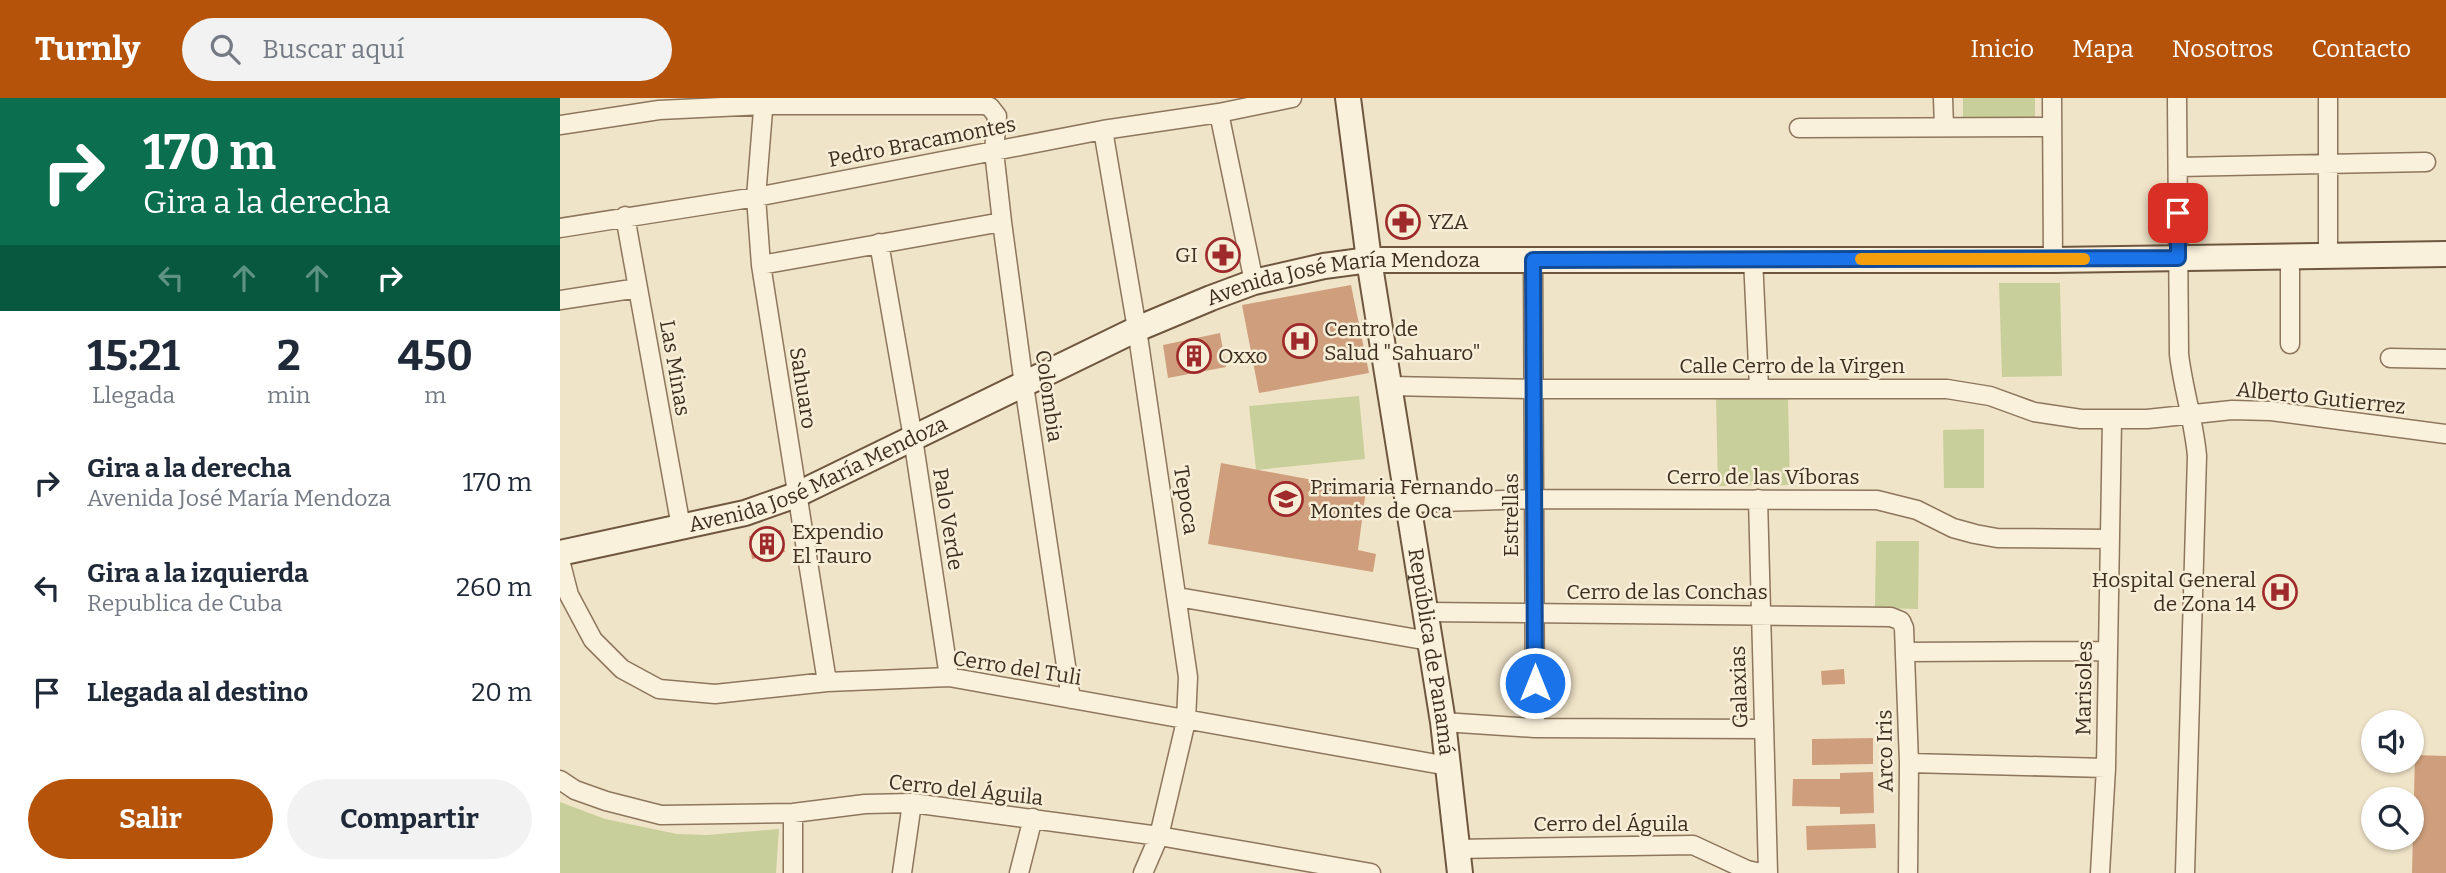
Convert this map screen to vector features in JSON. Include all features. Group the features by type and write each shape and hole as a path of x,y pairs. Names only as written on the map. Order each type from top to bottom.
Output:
{"street":[{"name":"Pedro Bracamontes","path":"560,228 756,197 1103,130 1219,113 1292,98"},
{"name":"República de Panamá","path":"1348,98 1369,260 1443,722 1458,861"},
{"path":"1943,98 1944,127"},
{"path":"2052,98 2053,260"},
{"path":"2177,98 2179,354 2183,390 2191,414 2197,456 2185,873"},
{"path":"2328,98 2328,257"},
{"path":"560,125 659,110 764,101"},
{"name":"Colombia","path":"764,101 984,105 990,107 997,116 994,151 1002,222 1071,699"},
{"name":"Sahuaro","path":"764,101 756,197 761,265 827,682"},
{"path":"1219,113 1254,282"},
{"path":"1799,128 2052,127"},
{"name":"Tepoca","path":"1103,130 1137,329 1188,677 1186,721 1158,836 1143,873"},
{"path":"2178,167 2426,162"},
{"name":"Las Minas","path":"625,216 681,527"},
{"path":"761,265 1002,222"},
{"name":"Palo Verde","path":"879,243 913,438 949,677"},
{"name":"Avenida José María Mendoza","path":"560,553 745,513 796,495 1137,329 1254,282 1324,266 1369,260 2053,260 2446,254"},
{"path":"2290,257 2290,344"},
{"path":"1753,258 1759,388"},
{"name":"Estrellas","path":"1533,260 1535,728"},
{"path":"560,300 638,288"},
{"path":"2390,358 2446,359"},
{"name":"Calle Cerro de la Virgen","path":"1390,386 1532,389 1947,389 1990,396 2034,412 2081,419 2112,420 2191,414"},
{"name":"Alberto Gutierrez","path":"2191,414 2232,410 2270,411 2446,434"},
{"name":"Marisoles","path":"2100,873 2106,768 2112,420"},
{"name":"Cerro de las Víboras","path":"1409,503 1534,499 1877,500 1916,510 1953,528 1997,538 2110,539"},
{"name":"Galaxias","path":"1758,499 1768,873"},
{"name":"Cerro del Tuli","path":"560,560 569,595 593,640 622,669 659,689 715,694 827,682 949,677 1448,766"},
{"path":"1178,597 1429,641"},
{"name":"Cerro de las Conchas","path":"1425,612 1891,617 1900,621 1904,628"},
{"name":"Arco Iris","path":"1904,628 1909,763 1908,873"},
{"path":"1906,652 2106,650"},
{"path":"1443,722 1535,728 1764,729"},
{"path":"1909,763 2106,768"},
{"name":"Cerro del Águila","path":"560,780 575,790 661,816 793,813 865,804 912,803 1158,836 1371,873"},
{"path":"902,873 912,803"},
{"path":"793,813 793,873"},
{"path":"1019,873 1033,818"},
{"name":"Cerro del Águila","path":"1458,861 1686,844 1705,849 1747,870 1761,873"}],"green space":[{"path":"1963,98 2035,98 2035,122 1963,121"},
{"path":"1999,283 2060,283 2062,376 2002,377"},
{"path":"1359,396 1365,459 1256,470 1249,406"},
{"path":"1716,399 1788,399 1790,485 1718,486"},
{"path":"1984,429 1984,488 1944,488 1943,430"},
{"path":"1876,541 1919,541 1918,609 1875,608"},
{"path":"560,802 605,819 677,834 707,835 779,829 776,873 560,873"}],"building":[{"path":"1351,285 1369,373 1259,393 1242,305"},
{"name":"Oxxo","path":"1220,333 1226,367 1168,378 1163,345"},
{"path":"1221,463 1366,490 1358,550 1376,554 1373,572 1208,544"},
{"name":"Expendio El Tauro","path":"781,530 785,552 752,559 749,536"},
{"path":"1844,669 1845,684 1822,685 1821,671"},
{"path":"1873,738 1873,764 1812,765 1812,739"},
{"path":"2424,755 2446,756 2446,873 2412,873 2413,850 2424,850 2424,787 2414,787 2415,773 2424,773"},
{"path":"1873,772 1874,813 1840,814 1840,807 1792,806 1793,779 1840,779 1840,773"},
{"path":"1875,824 1876,848 1807,850 1806,826"}],"slow traffic":[{"path":"1861,259 2084,259"}],"place":[{"name":"YZA","path":"1403,222"},
{"name":"GI","path":"1223,255"},
{"name":"Centro de Salud \"Sahuaro\"","path":"1300,341"},
{"name":"Oxxo","path":"1194,356"},
{"name":"Primaria Fernando Montes de Oca","path":"1286,499"},
{"name":"Expendio El Tauro","path":"767,544"},
{"name":"Hospital General de Zona 14","path":"2280,592"}],"route":[{"path":"1535,683 1533,260 2178,258 2178,213"}]}
